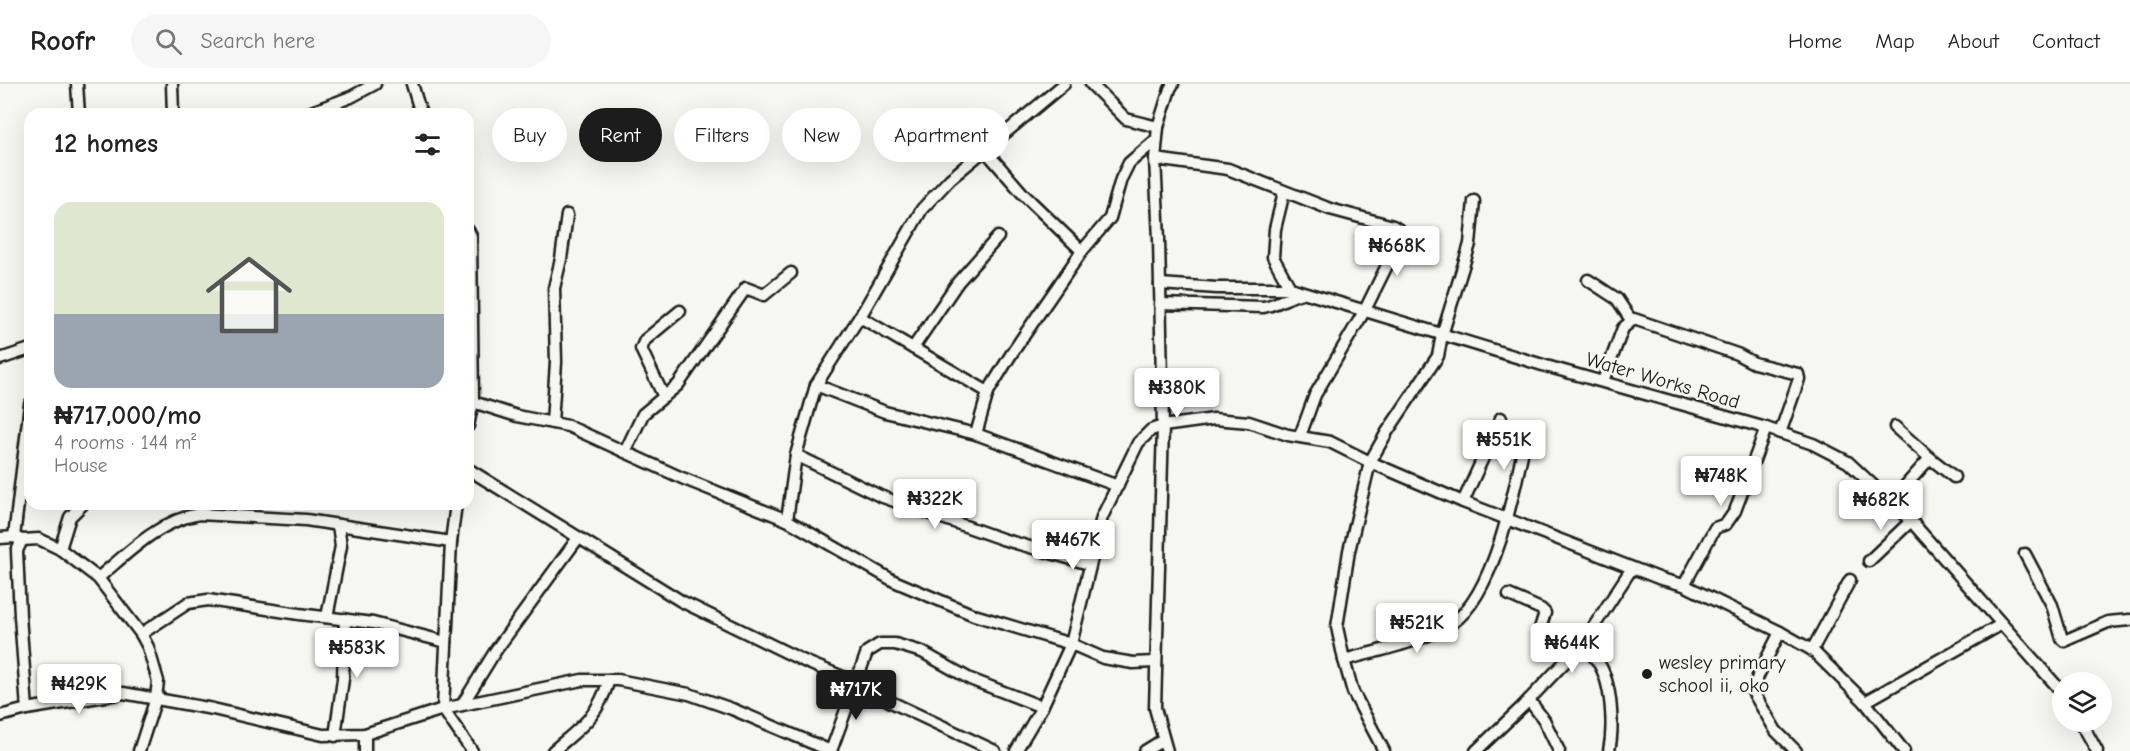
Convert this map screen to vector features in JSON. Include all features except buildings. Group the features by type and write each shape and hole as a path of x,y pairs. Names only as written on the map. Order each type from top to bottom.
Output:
{"street":[{"path":"77,84 79,108"},
{"path":"172,84 173,108"},
{"path":"322,108 351,97 375,84"},
{"path":"412,84 419,108"},
{"path":"1009,129 1064,84"},
{"path":"1091,84 1126,119 1158,127"},
{"path":"1167,751 1155,708 1163,426 1155,159 1158,127 1173,84"},
{"path":"976,434 988,392 1012,353 1082,251 1110,218 1128,163 1156,140"},
{"path":"1155,159 1228,169 1330,209 1393,226 1402,235 1365,310 1315,395 1300,436"},
{"path":"787,520 796,455 816,385 860,316 922,209 969,162"},
{"path":"995,162 1024,195 1082,251"},
{"path":"1284,192 1275,229 1273,257 1290,288"},
{"path":"1383,751 1353,692 1337,627 1349,551 1370,462 1387,432 1438,356 1442,335 1470,244 1474,201"},
{"path":"552,423 556,362 554,288 561,259 567,215"},
{"path":"913,348 958,282 998,237"},
{"path":"625,452 643,414 678,385 746,288 764,295 791,273"},
{"path":"1588,280 1617,299 1630,320"},
{"name":"Water Works Road","path":"1160,284 1217,288 1290,288 1442,335 1766,428 1813,444 1848,462 1911,521 2052,681"},
{"path":"1160,304 1263,308 1292,295 1305,292"},
{"path":"664,397 641,349 645,340 680,311"},
{"path":"860,316 988,392"},
{"path":"1603,381 1623,328 1634,319 1737,354 1754,363 1798,374 1799,379 1780,433"},
{"path":"0,359 24,351"},
{"path":"816,385 885,412 976,434 1118,486"},
{"path":"474,402 517,416 568,426 682,478 787,520 894,581 974,615 1071,644 1103,658 1121,662 1155,662"},
{"path":"1463,502 1501,418"},
{"path":"1016,751 1058,676 1071,644 1102,517 1138,443 1151,430 1163,426 1214,420 1250,422 1288,435 1330,442 1463,502 1661,579 1684,585 1812,650 1865,702 1904,751"},
{"path":"1895,427 1954,477"},
{"path":"1684,585 1715,528 1726,524 1736,511 1766,428"},
{"path":"1344,660 1418,639 1453,622 1468,608 1493,565 1527,430"},
{"path":"796,455 880,496 1002,539 1089,564"},
{"path":"1891,502 1930,458"},
{"path":"24,471 17,551 27,709"},
{"path":"474,473 681,601 806,662 855,682 891,702 995,751"},
{"path":"60,549 70,517 77,510"},
{"path":"455,510 451,542 443,709 472,751"},
{"path":"98,578 155,531 183,516 199,514 306,520 451,542"},
{"path":"1869,561 1911,521"},
{"path":"327,617 341,546 338,525"},
{"path":"0,538 39,539 60,549 98,578 141,634 148,648 158,681 156,698 139,751"},
{"path":"462,705 496,650 578,538"},
{"path":"2025,554 2052,605 2064,641 2108,622 2130,620"},
{"path":"1476,751 1530,700 1583,643 1632,568"},
{"path":"1812,650 1850,580"},
{"path":"1509,595 1545,613 1539,631 1568,657"},
{"path":"141,634 188,603 208,600 373,623 446,642"},
{"path":"335,736 343,679 345,620"},
{"path":"1865,702 2002,624"},
{"path":"1780,632 1758,676 1753,692 1776,731 1796,751"},
{"path":"1583,643 1599,663 1606,682 1611,712 1609,751"},
{"path":"0,716 27,709 123,693 213,709 335,736 365,734 443,709 582,680 609,680 650,684 689,694 732,709 831,751 867,652 880,644 895,644 922,652 970,679 1042,707"},
{"path":"558,750 592,717 604,696 609,680"},
{"path":"1530,700 1544,720 1559,751"},
{"path":"2087,732 2097,751"},
{"path":"365,734 365,751"},
{"path":"1144,751 1163,740"}],"place":[{"name":"wesley primary school ii, oko","path":"1647,674"}]}
